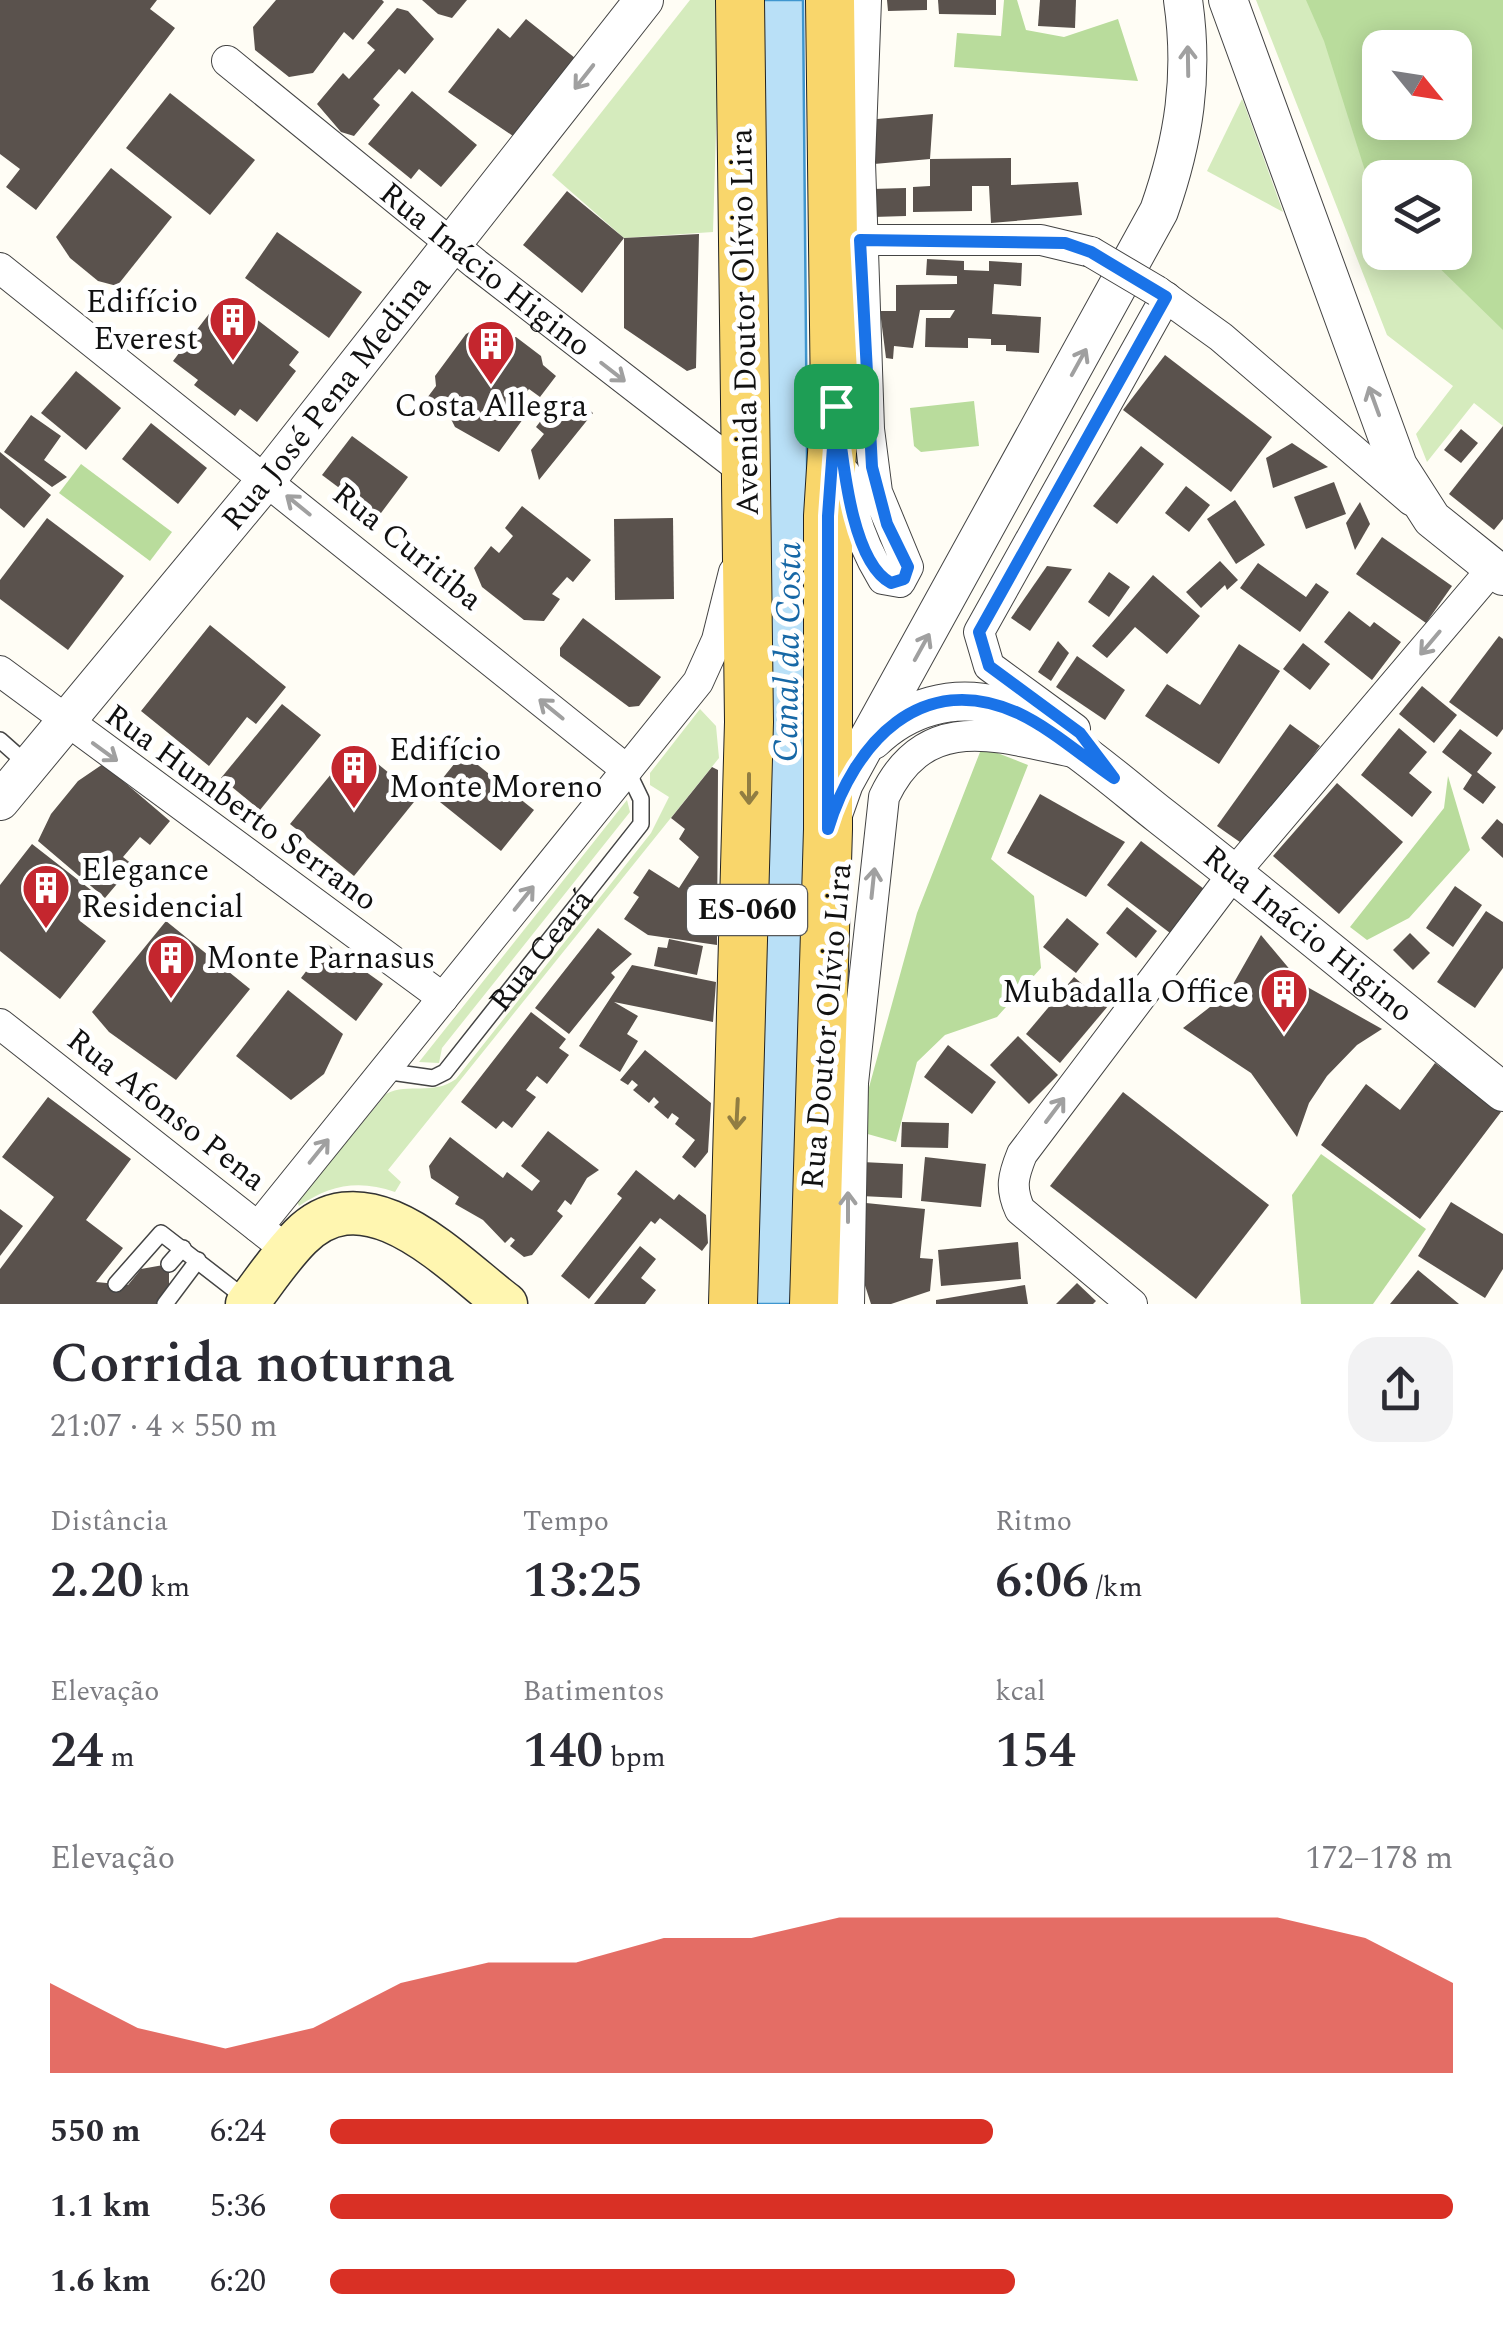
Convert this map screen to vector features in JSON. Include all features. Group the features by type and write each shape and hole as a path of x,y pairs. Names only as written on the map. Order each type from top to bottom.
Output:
{"main road":[{"name":"Avenida Doutor Olívio Lira","path":"733,1304 749,722 740,0"},
{"name":"ES-060","path":"814,1304 828,829 828,516 836,406 830,0"},
{"path":"273,1239 300,1237 330,1218 347,1213 380,1216 406,1228 506,1304"},
{"name":"Rua Ceará","path":"248,1303 273,1239"}],"street":[{"name":"Rua José Pena Medina","path":"0,801 14,752 62,721 267,479 644,0"},
{"path":"836,406 858,530 883,578 900,582 908,567 887,524 872,467 860,240 866,0"},
{"path":"828,829 856,762 1159,211 1174,170 1187,104 1188,51 1183,0"},
{"path":"1228,0 1398,466 1432,518"},
{"name":"Rua Inácio Higino","path":"227,61 454,246 748,495"},
{"path":"860,240 1041,240 1091,252 1162,294 1222,337 1498,572 1234,873 1022,1154 1012,1176 1012,1194 1036,1226 1132,1304"},
{"name":"Rua Curitiba","path":"0,268 627,770"},
{"name":"Rua Inácio Higino","path":"1114,778 1080,733 989,666 979,632 1162,294"},
{"name":"Rua Ceará","path":"273,1239 384,1071 698,682 717,640 748,495"},
{"name":"Rua Humberto Serrano","path":"0,671 62,721 443,998"},
{"path":"698,682 732,692 749,722"},
{"name":"Rua Inácio Higino","path":"856,762 899,719 957,701 1001,706 1021,714 1114,778 1503,1092"},
{"name":"Rua Doutor Olívio Lira","path":"848,1304 853,1083 884,798 901,766 943,739 993,736 1078,754"},
{"name":"Rua Afonso Pena","path":"0,1024 273,1239"}],"lane":[{"name":"Rua Ceará","path":"384,1071 433,1078 445,1072 641,824 643,807 627,770"},
{"path":"116,1284 156,1234 166,1235 248,1303"},
{"path":"170,1264 182,1248"},
{"path":"165,1304 198,1260"}],"green space":[{"path":"690,0 720,0 713,232 624,238 552,175"},
{"path":"1004,0 1017,0 1026,30 1064,37 1118,19 1138,81 954,67 957,33 1001,36"},
{"path":"1256,0 1503,0 1503,426 1474,403 1427,462 1416,434 1453,386 1387,335"},
{"path":"1306,0 1503,0 1503,330 1441,270 1472,270 1472,160 1362,161 1324,41"},
{"path":"1243,101 1283,212 1207,171"},
{"path":"974,401 979,446 921,452 914,446 910,408"},
{"path":"81,464 172,532 150,561 59,493"},
{"path":"700,709 716,726 719,758 388,1170 401,1182 395,1192 345,1186 299,1206 297,1202 386,1094 439,1087 456,1079 651,833 669,797 650,785 650,773"},
{"path":"982,747 1028,765 991,859 1034,896 1041,968 997,1017 945,1035 917,1062 896,1142 857,1131 917,913"},
{"path":"1448,776 1470,850 1409,918 1367,940 1350,927 1444,808"},
{"path":"627,800 630,812 442,1048 439,1063 419,1062"},
{"path":"1321,1154 1426,1229 1373,1304 1301,1304 1292,1195"}],"water":[{"name":"Canal da Costa","path":"761,0 803,0 810,797 795,1304 751,1304"}],"building":[{"path":"0,0 157,0 150,9 175,28 36,210 6,187 20,169 0,154"},
{"path":"276,0 384,2 353,40 344,32 313,73 289,77 255,50 253,27"},
{"path":"422,0 467,0 452,18 438,14"},
{"path":"887,0 927,0 927,10 888,11"},
{"path":"938,0 996,0 996,15 939,14"},
{"path":"1040,0 1076,0 1075,28 1038,26"},
{"path":"397,8 408,11 434,39 405,74 399,69 373,99 380,105 354,136 341,132 317,104 343,73 349,79 375,50 367,43"},
{"path":"526,19 575,58 513,136 448,92 498,28 510,38"},
{"path":"412,91 477,145 441,187 419,169 411,179 368,144"},
{"path":"170,93 255,160 210,215 126,148"},
{"path":"933,114 930,159 874,164 877,119"},
{"path":"1011,158 1011,185 1078,182 1082,215 991,223 989,186 972,186 972,211 913,212 913,187 930,186 930,159"},
{"path":"111,168 172,217 117,286 98,281 70,258 56,237"},
{"path":"906,188 906,216 873,217 872,189"},
{"path":"567,191 624,238 582,293 523,245"},
{"path":"277,232 362,292 329,338 245,278"},
{"path":"699,234 696,368 687,371 624,328 624,238"},
{"path":"927,259 964,261 964,270 989,271 989,261 1022,263 1021,286 994,284 992,314 1041,317 1039,353 1006,351 1006,345 991,345 991,339 968,338 968,348 925,347 926,318 950,318 955,310 920,310 913,348 894,346 893,359 886,358 880,311 896,311 896,285 957,284 957,276 926,275"},
{"name":"Edifício Everest","path":"237,304 299,352 289,365 296,371 257,422 240,409 235,416 194,385 198,380 173,361 215,306 227,316"},
{"name":"Costa Allegra","path":"484,324 506,339 516,337 541,356 543,365 556,376 540,397 529,389 512,411 523,419 499,452 455,427 448,413 427,398 436,386 435,376 466,334"},
{"path":"1165,355 1272,437 1231,492 1123,410"},
{"path":"76,371 121,408 86,450 41,413"},
{"path":"572,397 593,413 539,480 531,450 544,434 536,427 552,406 561,412"},
{"path":"31,415 61,436 44,460 67,477 52,487 4,452"},
{"path":"151,423 207,468 178,504 122,459"},
{"path":"1503,426 1503,519 1494,530 1449,494"},
{"path":"1461,429 1478,443 1461,463 1444,450"},
{"path":"352,436 408,477 378,517 322,475"},
{"path":"1292,443 1328,467 1273,488 1266,458"},
{"path":"1141,446 1164,464 1117,524 1093,506"},
{"path":"0,452 51,495 24,528 0,508"},
{"path":"1334,482 1346,514 1306,529 1294,497"},
{"path":"1186,486 1210,505 1189,532 1165,513"},
{"path":"1235,500 1265,545 1236,564 1207,519"},
{"path":"1360,502 1370,524 1355,550 1346,523"},
{"path":"522,506 591,560 573,582 567,577 552,594 560,599 544,621 524,620 482,587 474,568 491,546 499,553 513,536 505,528"},
{"path":"47,518 124,576 68,650 0,599 0,580"},
{"path":"673,518 674,599 615,600 614,519"},
{"path":"1382,537 1452,586 1426,623 1356,574"},
{"path":"1220,561 1238,580 1227,590 1225,585 1201,608 1186,592"},
{"path":"1258,563 1306,597 1316,583 1329,592 1300,632 1240,588"},
{"path":"1047,566 1072,569 1030,631 1011,618"},
{"path":"1109,572 1130,587 1109,617 1088,602"},
{"path":"1153,575 1200,616 1167,654 1135,627 1107,658 1092,646"},
{"path":"1349,611 1370,627 1374,622 1401,642 1372,680 1324,642"},
{"path":"583,618 661,677 639,706 629,707 560,656 560,648"},
{"path":"210,625 286,687 256,724 247,717 209,766 141,711"},
{"path":"1499,636 1503,639 1503,729 1497,737 1449,702"},
{"path":"1058,641 1069,653 1051,681 1038,672"},
{"path":"1303,643 1330,664 1310,690 1283,669"},
{"path":"1239,644 1280,671 1219,764 1145,716 1167,684 1200,705"},
{"path":"1077,656 1125,690 1105,720 1056,687"},
{"path":"1422,686 1457,715 1434,743 1399,714"},
{"path":"282,704 321,735 260,810 221,778"},
{"path":"1290,724 1320,746 1247,847 1217,826"},
{"path":"1399,728 1427,752 1409,773 1432,792 1412,817 1361,775"},
{"path":"1460,729 1492,753 1477,772 1496,787 1483,804 1463,789 1472,775 1442,752"},
{"name":"Edifício Monte Moreno","path":"355,745 418,797 354,876 290,824"},
{"path":"463,753 534,810 501,851 430,794"},
{"path":"103,764 170,821 150,845 140,837 123,857 133,865 105,898 38,841 51,814 78,781"},
{"path":"712,767 718,770 717,945 648,935 624,919 639,897 633,893 649,869 679,888 699,857 679,839 685,829 671,818"},
{"path":"1337,783 1403,842 1339,914 1273,856"},
{"path":"1040,794 1125,842 1086,897 1007,853"},
{"path":"1497,819 1503,824 1503,858 1481,838"},
{"path":"1141,841 1208,892 1174,936 1107,885"},
{"name":"Elegance Residencial","path":"32,844 100,897 80,921 106,941 60,999 0,951 0,885"},
{"path":"1455,886 1482,905 1453,947 1426,928"},
{"path":"1127,907 1157,931 1136,958 1106,933"},
{"path":"1486,911 1503,922 1503,968 1475,1008 1437,982"},
{"path":"1067,918 1099,944 1076,973 1043,947"},
{"name":"Monte Parnasus","path":"166,921 250,989 176,1080 109,1032 92,1012"},
{"path":"598,928 632,954 611,973 615,977 569,1034 535,1008"},
{"path":"1410,933 1430,953 1413,970 1393,950"},
{"name":"Mubadalla Office","path":"1261,935 1302,984 1382,1029 1357,1045 1327,1076 1309,1103 1297,1137 1251,1073 1183,1028 1228,993"},
{"path":"669,939 703,946 697,975 654,966 658,947 667,948"},
{"path":"327,944 383,984 356,1021 301,978"},
{"path":"632,965 716,982 713,1022 614,1002 638,1016 627,1034 638,1041 620,1072 579,1046"},
{"path":"1074,977 1108,1006 1060,1063 1026,1034"},
{"path":"288,990 343,1034 324,1074 291,1100 236,1056"},
{"path":"531,1012 566,1039 559,1048 569,1055 547,1084 537,1076 526,1090 536,1097 512,1128 503,1121 496,1129 461,1102"},
{"path":"1018,1036 1058,1075 1029,1104 990,1065"},
{"path":"948,1045 996,1082 972,1114 924,1077"},
{"path":"645,1050 711,1103 708,1152 695,1168 682,1157 695,1140 675,1124 679,1118 672,1113 668,1119 654,1107 659,1102 654,1097 649,1103 633,1090 638,1085 632,1080 628,1085 620,1080"},
{"path":"1435,1063 1501,1112 1420,1219 1321,1145 1366,1084 1400,1110"},
{"path":"1123,1092 1269,1205 1196,1299 1050,1186"},
{"path":"48,1097 131,1159 86,1220 123,1248 96,1282 128,1285 141,1269 169,1264 169,1293 161,1304 0,1304 0,1269 54,1197 2,1157"},
{"path":"902,1122 949,1123 948,1148 901,1147"},
{"path":"548,1131 599,1170 587,1178 571,1205 565,1200 557,1211 563,1216 532,1255 524,1257 510,1246 515,1240 511,1237 505,1243 483,1220 455,1204 459,1197 431,1178 429,1166 450,1137 503,1178 507,1172 532,1191 540,1181 521,1166"},
{"path":"925,1157 986,1164 981,1207 921,1201"},
{"path":"862,1162 903,1164 902,1198 861,1196"},
{"path":"636,1170 674,1200 679,1194 706,1215 708,1243 702,1251 660,1218 655,1224 651,1221 589,1299 561,1276 622,1198 617,1194"},
{"path":"1451,1202 1503,1234 1503,1269 1485,1298 1418,1256"},
{"path":"866,1203 925,1209 920,1258 933,1259 930,1291 891,1304 871,1304 859,1267"},
{"path":"0,1209 23,1226 0,1256"},
{"path":"1018,1242 1021,1279 941,1286 938,1250"},
{"path":"640,1246 656,1259 641,1278 656,1290 645,1304 594,1304"},
{"path":"1418,1270 1459,1304 1390,1304"},
{"path":"1077,1283 1096,1301 1056,1304"},
{"path":"1025,1285 1028,1304 936,1304 936,1300"}],"place":[{"name":"Edifício Everest","path":"233,362"},
{"name":"Costa Allegra","path":"491,386"},
{"name":"Edifício Monte Moreno","path":"354,810"},
{"name":"Elegance Residencial","path":"46,930"},
{"name":"Monte Parnasus","path":"171,1000"},
{"name":"Mubadalla Office","path":"1284,1034"}],"route":[{"path":"860,240 1065,243 1091,252 1166,297 979,632 978,642 989,666 1080,733 1114,778 1021,714 979,702 937,704 899,719 868,745 844,783 828,829 828,516 836,406 850,503 858,530 883,578 891,583 900,582 908,567 887,524 872,467 860,240"}]}
